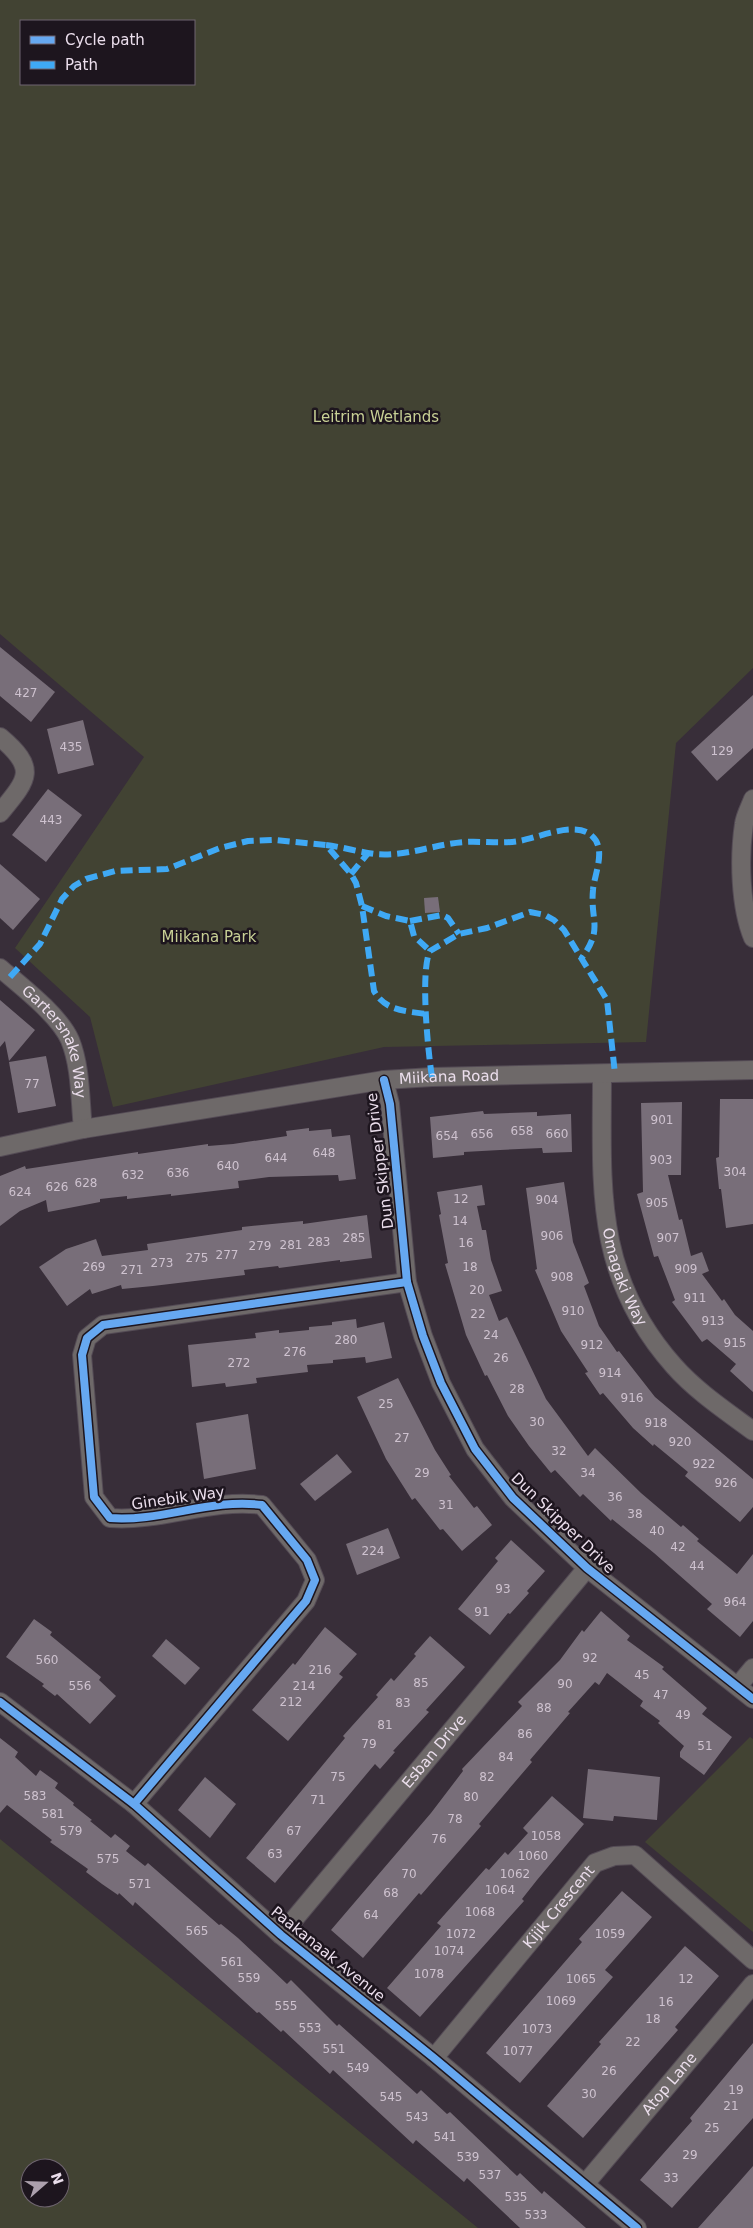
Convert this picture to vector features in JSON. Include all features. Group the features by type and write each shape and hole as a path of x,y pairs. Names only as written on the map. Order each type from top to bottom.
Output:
{"street":[{"path":"0,737 20,754 25,770 19,790 0,813"},
{"path":"753,798 744,823 742,896 747,924 753,938"},
{"name":"Gartersnake Way","path":"0,968 41,1003 70,1039 76,1060 82,1129"},
{"name":"Miikana Road","path":"0,1146 82,1129 384,1080 432,1076 753,1070"},
{"name":"Omagaki Way","path":"602,1074 601,1178 605,1226 610,1248 628,1297 647,1330 674,1366 702,1392 753,1432"},
{"name":"Dun Skipper Drive","path":"384,1080 390,1104 407,1282 423,1336 441,1383 475,1449 513,1498 586,1568 753,1699"},
{"name":"Ginebik Way","path":"134,1804 306,1601 316,1580 307,1560 262,1505 241,1502 129,1520 110,1518 94,1497 82,1355 87,1338 103,1325 407,1282"},
{"name":"Esban Drive","path":"281,1935 586,1568"},
{"path":"738,1686 753,1668"},
{"name":"Paakanaak Avenue","path":"0,1702 134,1804 281,1935 434,2058 637,2228"},
{"name":"Kijik Crescent","path":"434,2058 595,1863 614,1856 635,1855 753,1960"},
{"name":"Atop Lane","path":"586,2184 753,1984"}],"green space":[{"name":"Leitrim Wetlands","path":"0,0 753,0 753,668 676,743 646,1042 384,1047 113,1107 90,1017 15,948 144,757 0,634"},
{"path":"750,1737 753,1739 753,1932 645,1842"},
{"path":"0,1839 478,2228 0,2228"}],"building":[{"path":"0,647 55,692 31,722 0,696"},
{"path":"753,695 753,748 717,781 691,752"},
{"path":"83,720 94,765 58,774 47,729"},
{"path":"48,789 82,815 46,862 12,835"},
{"path":"0,864 40,899 13,930 0,918"},
{"path":"438,897 440,912 425,913 424,898"},
{"path":"0,1000 35,1030 9,1061 5,1041 0,1047"},
{"path":"46,1056 56,1106 18,1113 9,1062"},
{"path":"720,1099 753,1099 753,1224 726,1228 716,1158 719,1157"},
{"path":"682,1102 681,1175 668,1175 679,1220 682,1219 691,1256 702,1252 709,1271 702,1274 722,1301 724,1299 735,1315 753,1331 753,1392 730,1371 736,1364 707,1339 702,1342 672,1302 675,1300 658,1256 654,1257 637,1194 643,1192 641,1103"},
{"path":"483,1111 484,1114 537,1112 537,1116 571,1114 572,1152 543,1153 542,1148 464,1152 464,1155 433,1158 430,1117"},
{"path":"309,1128 309,1131 331,1129 332,1137 350,1135 356,1179 339,1181 338,1175 269,1177 238,1181 239,1188 171,1196 171,1194 127,1199 127,1196 100,1199 100,1202 48,1212 46,1200 20,1211 0,1226 0,1176 25,1166 26,1169 138,1152 138,1154 208,1144 208,1146 233,1144 287,1136 286,1131"},
{"path":"564,1182 573,1242 589,1283 584,1286 599,1326 617,1352 619,1351 655,1397 753,1479 753,1507 740,1522 685,1476 688,1472 654,1444 653,1446 633,1428 603,1393 600,1395 585,1373 588,1372 561,1331 535,1270 537,1269 526,1188"},
{"path":"482,1185 485,1205 477,1206 482,1230 486,1230 491,1260 502,1291 489,1295 499,1321 507,1317 546,1399 588,1456 595,1448 641,1493 681,1527 683,1525 699,1539 697,1541 737,1574 753,1554 753,1621 740,1637 707,1609 712,1604 654,1553 612,1519 611,1521 583,1494 580,1497 555,1470 551,1473 508,1416 487,1375 485,1376 466,1335 445,1264 448,1263 439,1215 441,1214 437,1192"},
{"path":"367,1215 372,1258 244,1270 245,1275 153,1286 122,1289 121,1285 92,1294 90,1289 67,1306 39,1267 66,1249 96,1239 102,1256 148,1250 147,1244 242,1230 242,1227 303,1221 303,1224"},
{"path":"356,1319 357,1328 384,1322 392,1358 366,1363 365,1357 333,1360 333,1363 307,1365 308,1372 256,1378 257,1383 226,1387 225,1383 192,1387 188,1345 256,1338 255,1333 279,1330 279,1333 309,1330 309,1327 332,1325 332,1322"},
{"path":"398,1378 435,1450 451,1475 449,1476 474,1508 477,1506 492,1525 462,1551 443,1529 440,1530 415,1498 412,1500 386,1459 357,1397"},
{"path":"248,1414 256,1469 204,1479 196,1423"},
{"path":"337,1454 352,1472 315,1501 300,1484"},
{"path":"388,1528 400,1558 357,1575 346,1544"},
{"path":"511,1540 545,1571 527,1591 529,1593 510,1614 508,1613 490,1635 458,1609 498,1561 495,1558"},
{"path":"601,1611 630,1636 627,1640 664,1667 662,1669 707,1708 702,1714 732,1737 704,1775 680,1757 680,1752 684,1746 658,1723 660,1721 640,1706 643,1701 607,1673 599,1685 595,1682 568,1712 570,1713 530,1760 532,1762 479,1824 481,1826 421,1895 419,1893 363,1958 331,1930 431,1813 463,1771 462,1769 522,1706 518,1702 560,1660 582,1630 584,1632"},
{"path":"34,1619 52,1632 50,1635 101,1677 99,1680 116,1696 90,1724 57,1694 55,1696 42,1686 44,1684 6,1657"},
{"path":"325,1627 357,1654 339,1674 343,1677 288,1741 252,1710 293,1663 295,1665"},
{"path":"430,1636 465,1667 426,1710 429,1712 393,1751 395,1752 380,1769 375,1764 275,1883 246,1858 345,1738 343,1736 378,1697 376,1695 391,1678 394,1681 416,1656 414,1654"},
{"path":"166,1639 200,1668 185,1685 152,1656"},
{"path":"0,1738 18,1752 15,1757 36,1776 40,1770 58,1783 55,1788 92,1820 90,1821 111,1838 115,1834 130,1846 126,1851 145,1866 148,1863 219,1925 221,1924 238,1938 287,1984 291,1980 337,2026 339,2024 417,2094 421,2090 447,2114 450,2112 517,2176 520,2173 542,2194 544,2191 586,2228 520,2228 467,2178 464,2182 416,2140 413,2144 333,2070 330,2074 283,2030 281,2032 259,2012 257,2013 135,1902 133,1906 119,1893 118,1895 86,1872 88,1869 50,1842 52,1840 7,1805 0,1813"},
{"path":"588,1769 660,1777 657,1820 614,1816 613,1821 583,1818"},
{"path":"205,1777 236,1804 210,1838 178,1810"},
{"path":"552,1796 584,1824 522,1899 524,1901 420,2017 387,1988 441,1926 437,1923 486,1868 489,1870 505,1852 508,1855 528,1833 523,1828"},
{"path":"622,1891 652,1917 605,1970 613,1977 520,2083 486,2053 582,1942 579,1939"},
{"path":"685,1946 719,1976 675,2027 678,2030 583,2138 547,2106 601,2044 599,2042"},
{"path":"753,2043 753,2118 672,2208 640,2180 692,2121 690,2118"},
{"path":"753,2166 753,2228 698,2228 739,2182"}],"marked path":[{"path":"326,845 375,854 398,854 465,842 519,841 557,831 585,831 596,841 599,855 593,890 594,932 592,940 581,959"},
{"path":"10,977 40,944 62,899 74,886 86,879 115,871 167,869 220,848 248,841 275,840 326,845 351,874 356,883 362,906 374,991 384,1003 390,1006 404,1011 426,1014"},
{"path":"351,874 369,852"},
{"path":"362,906 386,916 410,921 414,936 430,951"},
{"path":"432,1077 425,993 427,961 430,951 459,934 487,928 530,912 545,915 554,920 564,930 607,1000 615,1074"},
{"path":"410,921 442,915 448,918 459,934"}],"cycle path":[{"path":"384,1080 390,1104 407,1282 423,1336 441,1383 475,1449 513,1498 587,1568 753,1699"},
{"path":"134,1804 306,1601 315,1580 307,1560 262,1505 224,1505 148,1517 110,1518 94,1497 82,1355 87,1338 103,1325 407,1282"},
{"path":"0,1702 134,1804 281,1935 434,2058 637,2228"}],"park label":[{"name":"Miikana Park","path":"209,937"}]}
